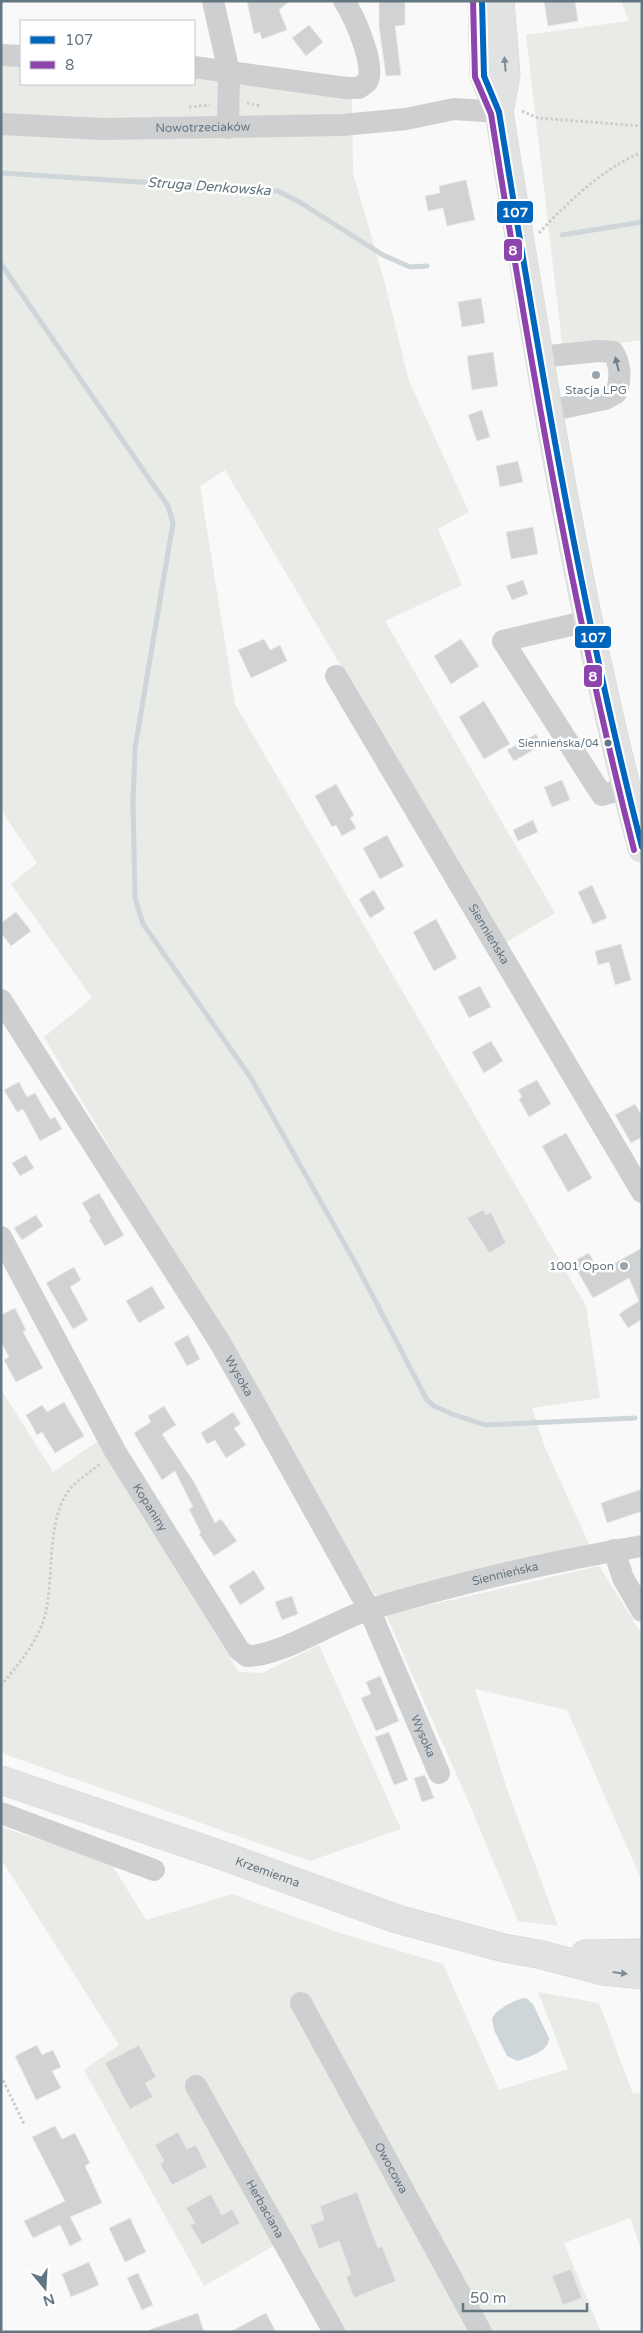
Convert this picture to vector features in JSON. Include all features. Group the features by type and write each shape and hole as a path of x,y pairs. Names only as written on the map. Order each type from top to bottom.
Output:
{"main road":[{"path":"482,1 484,76 511,111"},
{"path":"500,1 506,75 538,357 588,621 626,788 642,848"},
{"name":"Krzemienna","path":"1,1780 220,1855 397,1919 504,1948 538,1954 603,1970 642,1975"},
{"name":"Krzemienna","path":"538,1954 642,1953"}],"street":[{"path":"213,1 229,72 228,128"},
{"path":"195,68 346,88 363,86 370,78 370,64 351,11 344,1"},
{"path":"1,55 20,56"},
{"name":"Nowotrzeciaków","path":"1,124 102,129 342,126 406,119 455,123 511,111"},
{"path":"538,357 599,351 613,352 618,360 620,380 616,393 605,399 548,411"},
{"path":"588,621 503,641 602,795 626,788"},
{"name":"Siennieńska","path":"336,676 642,1192"},
{"name":"Wysoka","path":"1,1000 219,1341 369,1610 439,1773"},
{"name":"Kopaniny","path":"1,1237 115,1452 239,1650 247,1656 268,1652 369,1610"},
{"name":"Siennieńska","path":"369,1610 491,1578 614,1550 642,1546"},
{"path":"614,1550 623,1578 642,1611"},
{"path":"1,1813 154,1870"},
{"name":"Owocowa","path":"301,2004 481,2332"},
{"name":"Herbaciana","path":"196,2086 334,2332"}],"path":[{"path":"511,111 538,118 642,126"},
{"path":"537,235 569,202 596,180 616,166 642,152"},
{"path":"1,1686 37,1638 45,1615 50,1590 54,1538 60,1508 71,1488 115,1452"},
{"path":"1,2076 24,2124"}],"shaded area":[{"path":"621,1 642,1 642,340 563,351 526,35 629,21"},
{"path":"1,46 20,47 20,85 195,85 195,58 352,98 353,173 384,280 409,381 469,512 438,529 462,585 385,621 555,913 505,943 225,470 200,486 235,704 586,1306 600,1398 532,1408 544,1445 589,1544 384,1596 375,1595 44,1037 92,998 11,884 37,863 1,810"},
{"path":"1,1389 53,1472 98,1441 239,1672 262,1673 319,1645 401,1829 310,1861 1,1753"},
{"path":"599,1566 642,1634 642,1881 567,1710 475,1689 507,1789 558,1926 518,1921 469,1803 386,1615"},
{"path":"1,1827 111,1863 146,1920 232,1894 337,1932 443,1964 499,2090 568,2069 538,1992 599,2003 633,2094 642,2092 642,2109 640,2110 642,2115 642,2252 630,2218 564,2243 601,2332 341,2332 286,2239 204,2286 84,2070 119,2045 1,1859"},
{"path":"526,1998 533,2004 549,2038 546,2047 542,2050 518,2061 507,2056 494,2030 492,2018 507,2005"}],"building":[{"path":"247,1 290,1 279,10 287,30 262,39 260,32 254,34"},
{"path":"379,1 405,1 405,25 395,26 401,75 386,76 379,26"},
{"path":"544,1 575,1 578,21 548,26"},
{"path":"309,25 323,42 306,56 292,38"},
{"path":"466,180 475,220 447,226 443,208 428,211 425,196 440,193 439,186"},
{"path":"481,298 485,323 462,327 458,302"},
{"path":"493,352 498,386 472,390 467,356"},
{"path":"482,410 490,437 477,441 468,415"},
{"path":"518,461 523,482 500,487 496,466"},
{"path":"533,527 538,554 511,559 506,532"},
{"path":"523,580 528,594 512,600 506,586"},
{"path":"264,639 270,650 280,645 287,661 251,678 238,650"},
{"path":"461,639 479,666 451,684 434,656"},
{"path":"484,701 510,744 484,759 459,717"},
{"path":"536,734 542,745 514,761 507,750"},
{"path":"562,780 570,800 552,807 544,787"},
{"path":"336,784 354,815 350,818 356,828 342,836 336,825 332,827 315,796"},
{"path":"533,820 538,832 518,841 513,830"},
{"path":"387,835 404,866 380,879 363,848"},
{"path":"592,885 607,918 593,924 578,892"},
{"path":"374,890 385,909 370,918 359,899"},
{"path":"16,912 31,931 11,946 1,933 1,923"},
{"path":"436,919 457,958 434,971 413,932"},
{"path":"621,944 631,980 615,985 609,962 598,965 595,951"},
{"path":"480,986 491,1007 469,1018 458,997"},
{"path":"491,1041 503,1061 484,1073 472,1052"},
{"path":"537,1080 551,1104 529,1117 519,1099 522,1097 518,1090"},
{"path":"19,1082 27,1097 35,1093 50,1119 55,1117 62,1129 40,1141 23,1109 17,1112 4,1090"},
{"path":"635,1104 642,1116 642,1137 631,1143 615,1115"},
{"path":"566,1133 592,1178 568,1192 542,1146"},
{"path":"26,1155 34,1168 20,1176 12,1163"},
{"path":"99,1193 124,1235 105,1246 89,1220 91,1218 82,1203"},
{"path":"483,1210 486,1215 491,1212 506,1243 489,1253 467,1218"},
{"path":"36,1215 43,1226 22,1240 14,1228"},
{"path":"642,1248 642,1319 628,1328 619,1314 639,1301 629,1278 593,1298 572,1262 589,1253 599,1272"},
{"path":"74,1267 81,1280 70,1287 88,1320 73,1329 46,1283"},
{"path":"152,1286 165,1308 139,1323 126,1301"},
{"path":"15,1308 26,1330 23,1332 43,1368 16,1382 4,1360 9,1357 1,1342 1,1315"},
{"path":"188,1335 200,1359 187,1366 174,1343"},
{"path":"64,1402 84,1436 55,1453 42,1432 37,1435 26,1415 42,1405 47,1412"},
{"path":"164,1406 176,1425 162,1434 194,1482 215,1523 221,1519 237,1541 214,1556 199,1534 201,1533 189,1509 193,1507 175,1471 162,1480 134,1433 151,1422 148,1416"},
{"path":"233,1412 241,1424 234,1428 246,1445 226,1458 215,1440 207,1444 201,1433"},
{"path":"642,1489 642,1511 607,1523 601,1503"},
{"path":"254,1570 265,1589 240,1605 229,1586"},
{"path":"292,1596 298,1614 282,1620 275,1602"},
{"path":"380,1676 399,1721 376,1731 361,1698 371,1694 366,1682"},
{"path":"389,1732 408,1780 394,1785 375,1737"},
{"path":"425,1775 434,1798 422,1802 414,1778"},
{"path":"37,2045 42,2055 53,2050 61,2067 52,2071 61,2088 36,2100 15,2056"},
{"path":"139,2045 156,2077 145,2083 153,2097 130,2109 105,2063"},
{"path":"55,2126 62,2139 75,2133 90,2163 85,2166 102,2203 70,2217 82,2240 70,2246 60,2225 33,2238 24,2221 65,2201 32,2137"},
{"path":"178,2132 187,2149 196,2145 207,2167 172,2185 160,2164 164,2161 155,2145"},
{"path":"357,2192 378,2248 382,2246 396,2281 354,2298 346,2277 351,2274 339,2241 319,2249 310,2225 324,2220 320,2206"},
{"path":"211,2194 222,2215 232,2209 240,2223 202,2245 190,2225 195,2223 186,2208"},
{"path":"130,2218 146,2252 125,2262 109,2228"},
{"path":"89,2262 99,2285 71,2297 62,2274"},
{"path":"571,2269 582,2298 563,2305 552,2276"},
{"path":"138,2273 153,2305 142,2310 127,2278"},
{"path":"198,2313 204,2332 149,2332 149,2330"},
{"path":"266,2313 276,2332 230,2332"}],"waterway":[{"name":"Struga Denkowska","path":"1,173 278,191 301,203 383,255 410,267 427,266"},
{"name":"Struga Denkowska","path":"562,235 642,222"},
{"path":"1,264 168,506 173,523 135,748 133,802 135,898 143,924 251,1078 357,1266 427,1400 434,1406 452,1414 485,1425 635,1418"}],"transit line":[{"name":"8","path":"473,1 475,77 491,114 554,484 591,667 634,850"},
{"name":"107","path":"482,1 484,76 499,112 562,481 599,665 642,847"}],"place":[{"name":"Stacja LPG","path":"596,375"},
{"name":"Siennieńska/04","path":"608,743"},
{"name":"1001 Opon","path":"624,1266"}]}
